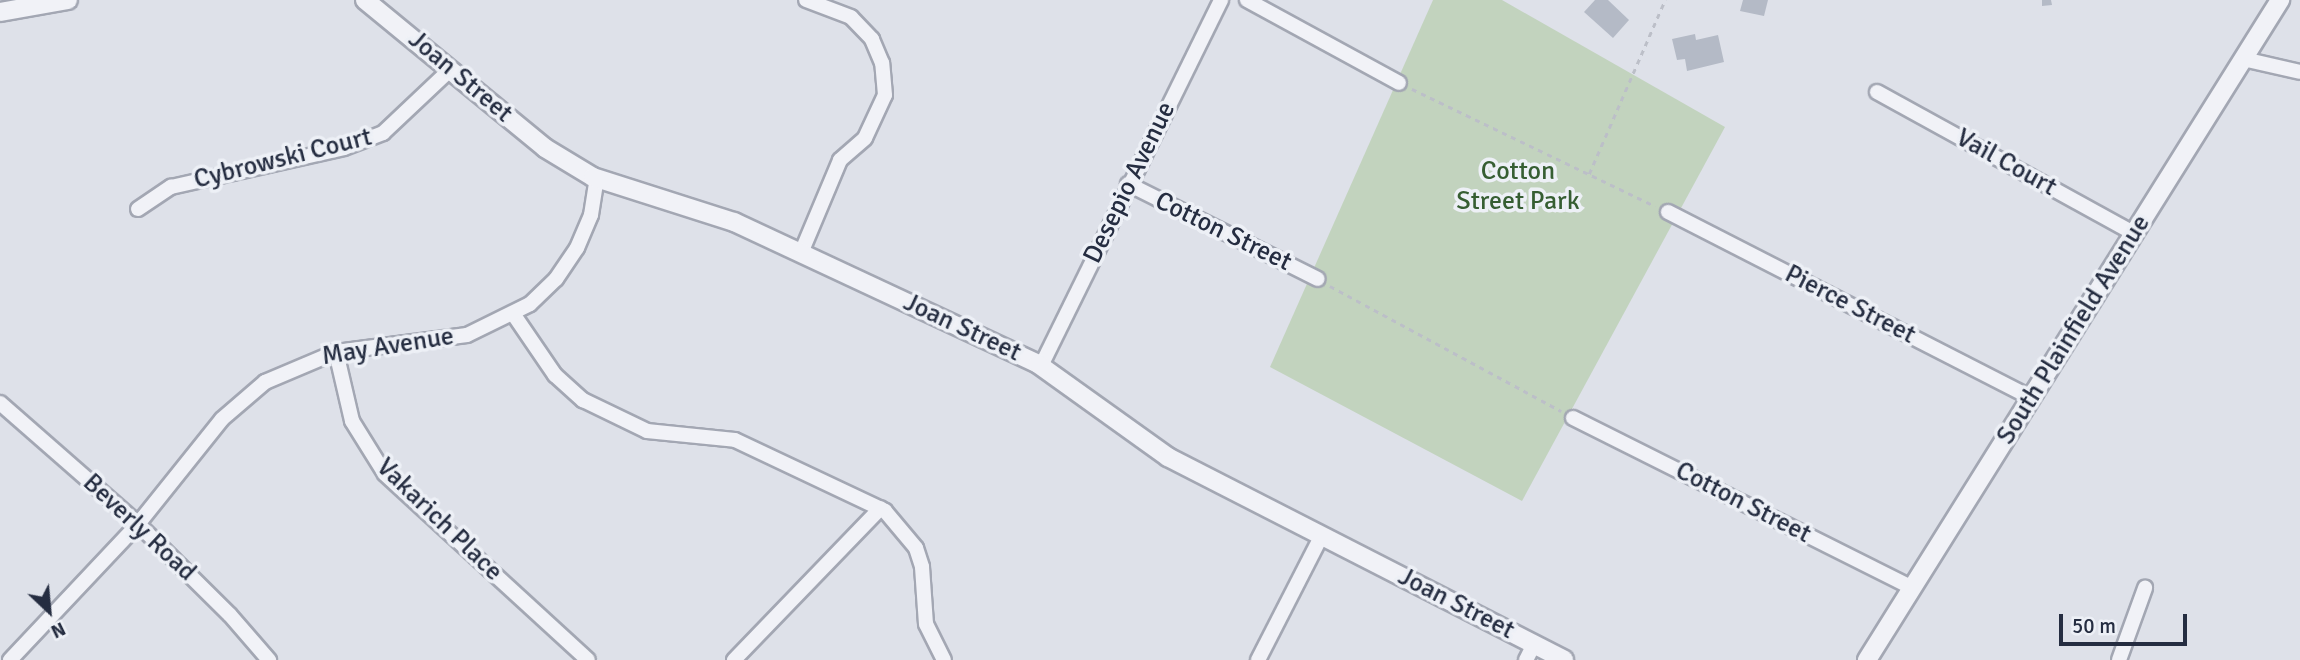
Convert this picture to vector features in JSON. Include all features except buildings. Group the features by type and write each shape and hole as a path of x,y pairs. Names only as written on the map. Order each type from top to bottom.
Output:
{"street":[{"path":"0,12 68,0"},
{"name":"Joan Street","path":"365,0 544,148 597,178 734,222 1041,366 1168,457 1322,535 1530,652 1564,660"},
{"path":"801,253 840,160 865,138 885,95 882,63 863,27 851,17 806,0"},
{"name":"Desepio Avenue","path":"1041,366 1128,184 1221,0"},
{"path":"1247,0 1399,83"},
{"name":"South Plainfield Avenue","path":"1867,660 2280,0"},
{"path":"2243,59 2300,72"},
{"name":"Cybrowski Court","path":"138,209 171,187 344,148 383,133 451,69"},
{"name":"Vail Court","path":"1877,92 2134,233"},
{"name":"May Avenue","path":"10,660 138,524 222,419 246,397 286,370 336,352 467,335 514,315 544,292 568,264 588,223 597,178"},
{"name":"Cotton Street","path":"1128,184 1318,279"},
{"name":"Pierce Street","path":"1668,212 2031,398"},
{"path":"514,315 555,375 583,400 647,431 735,440 881,508 899,524 916,548 922,567 926,624 944,660"},
{"name":"Vakarich Place","path":"336,352 352,421 385,474 588,660"},
{"name":"Beverly Road","path":"0,404 138,524 230,615 269,660"},
{"name":"Cotton Street","path":"1573,418 1912,589"},
{"path":"734,660 881,508"},
{"path":"1258,660 1322,535"},
{"path":"2119,660 2145,588"}],"path":[{"path":"1589,174 1665,0"},
{"path":"1399,83 1668,212"},
{"path":"1318,279 1573,418"}],"green space":[{"name":"Cotton Street Park","path":"1433,0 1502,0 1725,127 1522,501 1270,367"}]}
